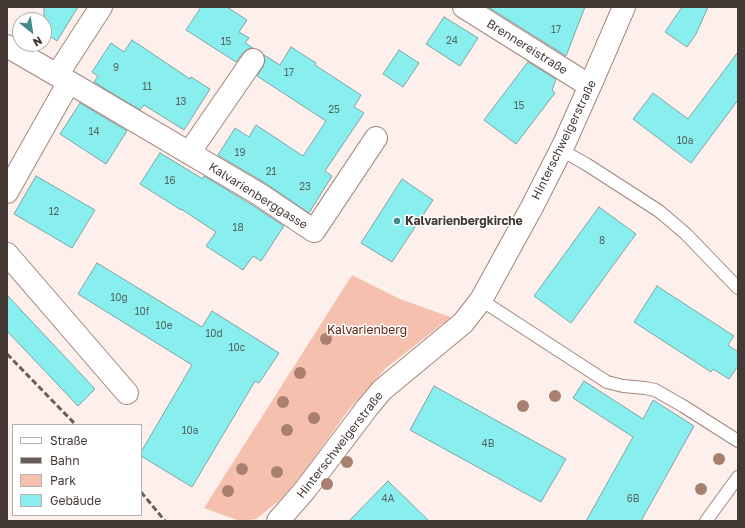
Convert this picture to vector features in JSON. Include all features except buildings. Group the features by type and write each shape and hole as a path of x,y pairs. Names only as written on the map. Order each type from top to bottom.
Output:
{"street":[{"path":"7,192 63,78 101,7"},
{"name":"Brennereistraße","path":"464,7 590,86"},
{"name":"Hinterschweigerstraße","path":"278,521 305,490 382,390 463,323 481,300 532,207 561,150 624,7"},
{"name":"Kalvarienberggasse","path":"7,46 259,194 314,231 376,138"},
{"path":"189,153 253,60"},
{"path":"7,254 126,393"}],"lane":[{"path":"561,150 586,164 659,211 686,234 738,288"},
{"path":"481,300 608,382 623,386 655,390 683,406 738,442"},
{"path":"706,521 738,476"}],"green space":[{"name":"Kalvarienberg","path":"352,275 400,299 453,318 442,324 386,368 347,412 304,472 281,499 256,519 240,521 204,508"}],"railway":[{"path":"7,354 75,424"},
{"path":"142,493 165,521"}],"place":[{"name":"Kalvarienbergkirche","path":"397,221"}]}
